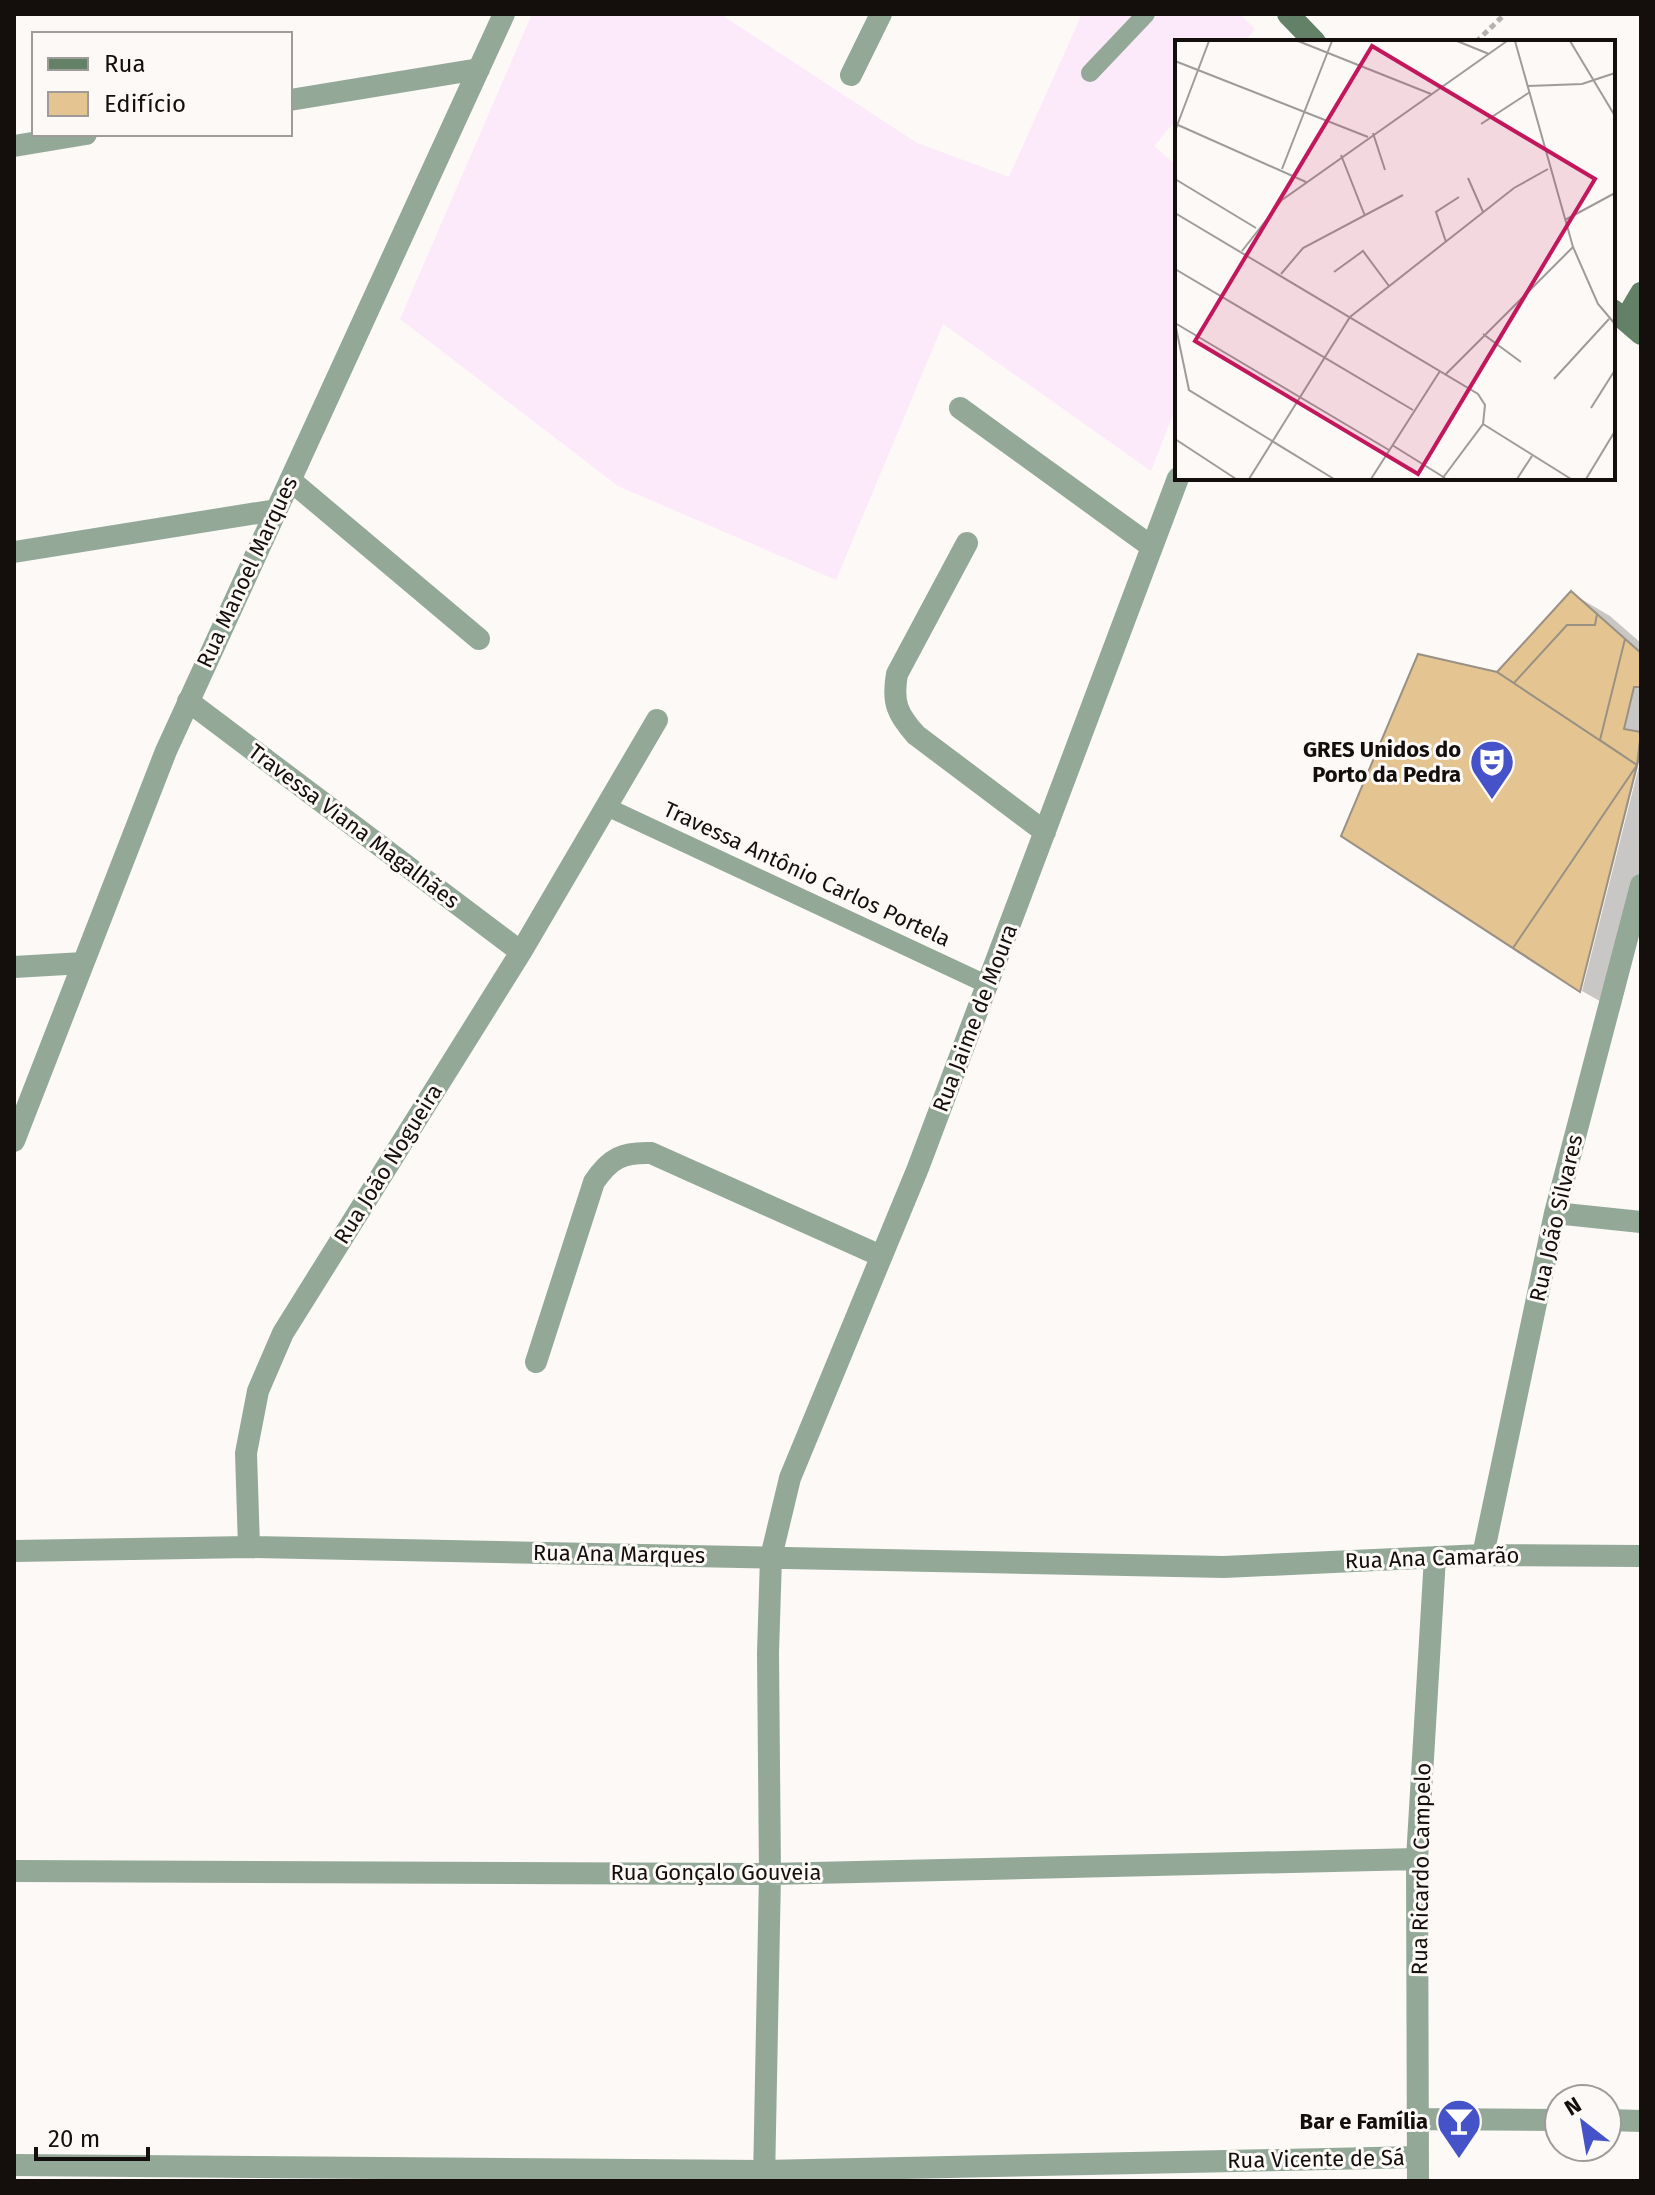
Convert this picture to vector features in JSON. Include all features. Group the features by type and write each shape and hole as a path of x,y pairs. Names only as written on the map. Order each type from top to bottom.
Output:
{"main road":[{"path":"1288,14 1313,40"},
{"path":"1626,321 1641,293"}],"street":[{"name":"Rua Manoel Marques","path":"14,1141 188,701 504,14"},
{"path":"851,75 881,14"},
{"path":"292,100 479,69"},
{"path":"14,146 74,136"},
{"path":"960,408 1152,547"},
{"path":"290,480 479,639"},
{"name":"Rua Jaime de Moura","path":"764,2176 770,1874 768,1653 771,1557 790,1478 988,985 1177,480"},
{"path":"14,552 276,510"},
{"path":"967,543 897,674 893,698 900,718 916,735 1045,832"},
{"name":"Travessa Viana Magalhães","path":"188,701 521,952"},
{"name":"Rua João Nogueira","path":"249,1547 246,1453 258,1391 283,1333 521,952 657,720"},
{"name":"Rua João Silvares","path":"1483,1555 1555,1213 1641,885"},
{"path":"14,967 83,963"},
{"path":"536,1362 594,1182 605,1165 626,1152 651,1153 881,1256"},
{"path":"1555,1213 1641,1222"},
{"name":"Rua Ana Marques","path":"14,1551 249,1547 1224,1567"},
{"name":"Rua Ana Camarão","path":"1224,1567 1483,1555 1641,1556"},
{"name":"Rua Ricardo Campelo","path":"1418,2181 1417,1859 1435,1557"},
{"name":"Rua Gonçalo Gouveia","path":"14,1871 770,1874 1417,1859"},
{"name":"Rua Vicente de Sá","path":"1418,2119 1543,2120"},
{"name":"Rua Vicente de Sá","path":"14,2165 764,2176 1418,2157"}],"lane":[{"path":"1090,73 1146,14"},
{"name":"Travessa Antônio Carlos Portela","path":"607,807 988,985"}],"path":[{"path":"1478,40 1505,14"}],"shaded area":[{"path":"532,14 720,14 917,143 1009,177 1082,14 1240,14 1255,29 1246,40 1175,40 1175,121 1154,146 1175,164 1175,409 1151,471 943,324 836,580 618,486 400,319"}],"building":[{"name":"GRES Unidos do Porto da Pedra","path":"1571,591 1641,653 1641,687 1634,687 1624,729 1641,732 1641,750 1580,992 1341,836 1418,654 1497,672"},
{"path":"1571,591 1597,614 1595,625 1567,625 1514,683 1497,672"},
{"path":"1625,639 1641,653 1641,687 1634,687 1624,729 1641,732 1637,765 1600,740"},
{"name":"GRES Unidos do Porto da Pedra","path":"1418,654 1497,672 1637,765 1513,948 1341,836"},
{"path":"1637,765 1580,992 1513,948"}],"place":[{"name":"GRES Unidos do Porto da Pedra","path":"1492,801"},
{"name":"Bar e Família","path":"1459,2160"}]}
